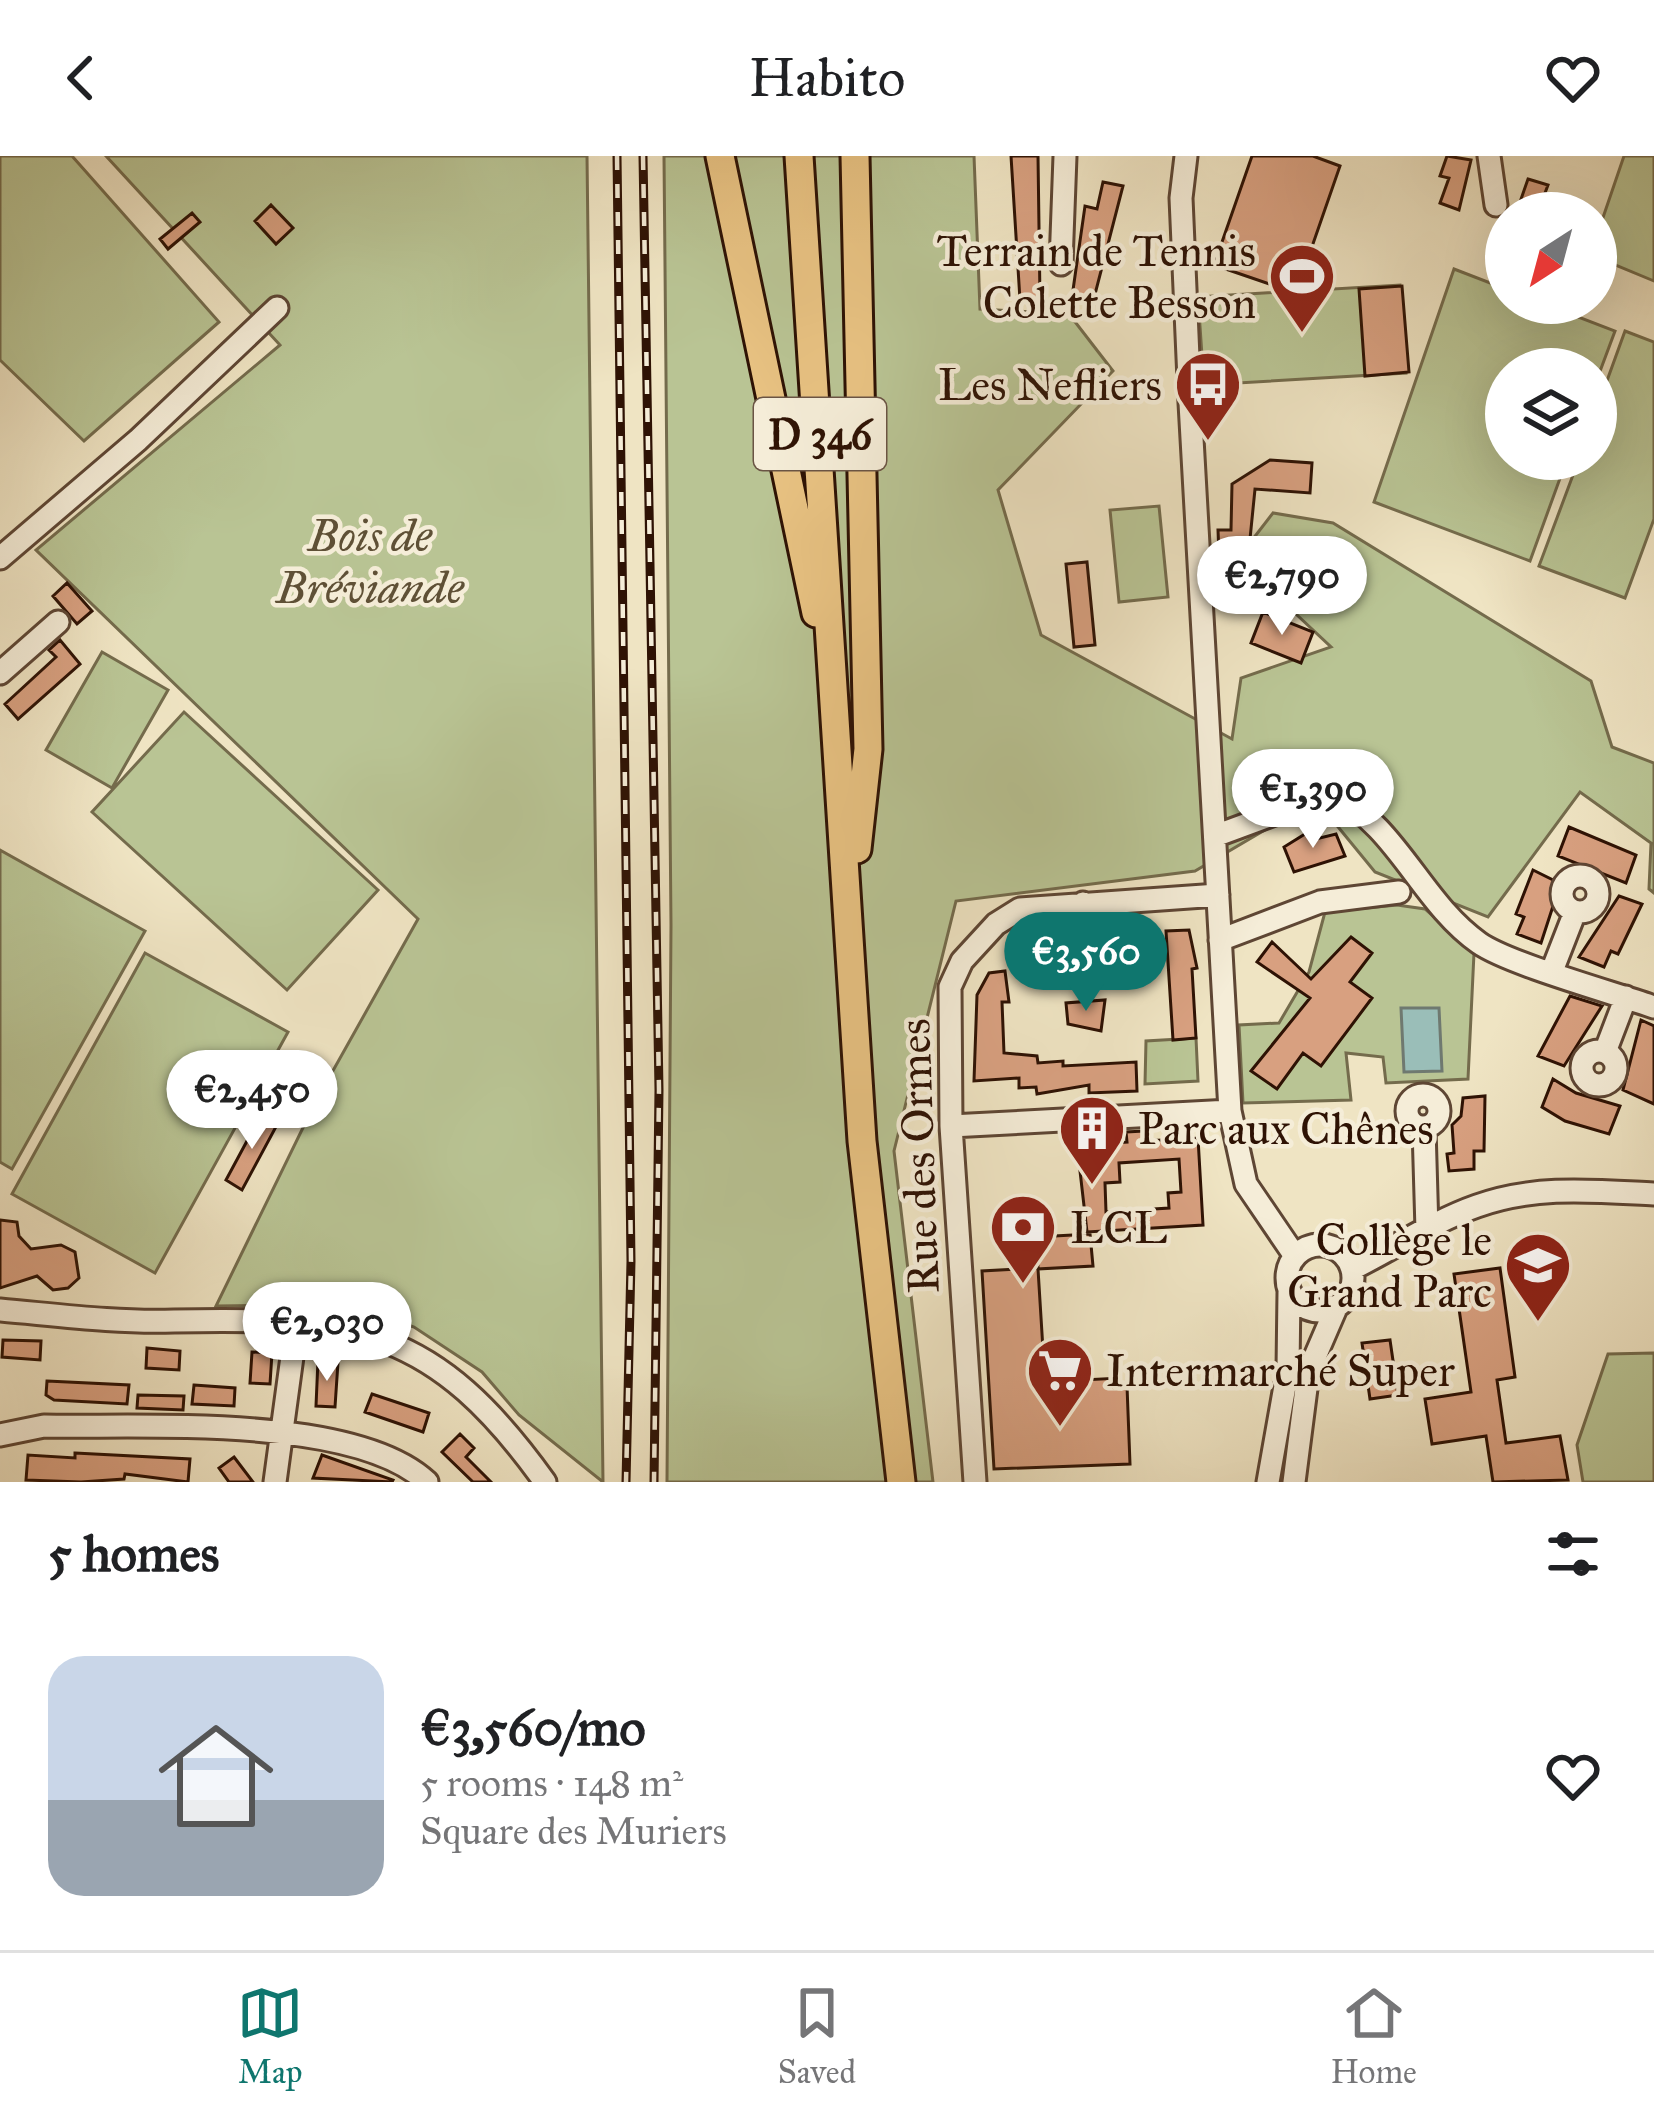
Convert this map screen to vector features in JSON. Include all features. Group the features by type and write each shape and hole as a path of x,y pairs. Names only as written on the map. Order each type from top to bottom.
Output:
{"main road":[{"path":"720,156 836,712"},
{"name":"D 346","path":"799,156 862,1141 901,1482"},
{"path":"849,931 868,749 855,156"}],"street":[{"path":"1061,264 1065,156"},
{"path":"1186,156 1181,199 1190,403 1225,831 1218,895 1230,1111 1246,1184 1295,1256"},
{"path":"1489,156 1494,192"},
{"path":"0,558 138,440 277,308"},
{"path":"0,673 58,622"},
{"path":"1225,831 1331,794 1360,808 1397,847 1438,907 1483,946 1654,1007"},
{"path":"1220,940 1320,902 1399,892"},
{"name":"Rue des Ormes","path":"975,1482 951,1126 950,987 962,961 996,924 1020,909 1218,895"},
{"path":"1083,903 1087,978"},
{"path":"1552,970 1575,911"},
{"path":"1605,1052 1626,998"},
{"path":"951,1126 1230,1111"},
{"path":"1424,1128 1427,1230"},
{"path":"1352,1269 1475,1206 1534,1192 1654,1194"},
{"path":"1268,1482 1288,1369 1286,1274 1305,1248 1326,1246 1342,1255 1352,1269 1351,1289 1336,1308 1308,1373 1294,1482"},
{"path":"1289,1292 1308,1310 1336,1308"},
{"path":"0,1310 171,1322 297,1320 395,1345 451,1376 502,1422 545,1482"},
{"path":"275,1482 297,1320"},
{"path":"0,1435 44,1426 282,1437 315,1434 393,1458 427,1482"}],"green space":[{"path":"0,156 72,156 219,322 84,441 0,360"},
{"name":"Bois de Bréviande","path":"106,156 587,156 603,1482 519,1415 482,1372 414,1327 349,1304 216,1306 316,1101 418,919 36,550 280,345"},
{"path":"664,156 974,156 980,309 1069,314 1113,371 998,490 1041,635 1232,739 1241,678 1331,647 1281,600 1223,609 1222,579 1273,513 1333,523 1591,681 1612,747 1654,763 1654,893 1649,889 1651,843 1580,792 1488,917 1375,872 1316,800 1195,871 956,901 894,1151 933,1482 667,1482 671,925"},
{"path":"1624,156 1654,156 1654,281 1617,266 1617,192 1612,192"},
{"path":"1454,269 1485,281 1485,324 1597,324 1615,331 1609,348 1485,348 1485,480 1559,480 1530,561 1374,502"},
{"name":"Terrain de Tennis Colette Besson","path":"1400,285 1406,373 1204,385 1198,297"},
{"path":"1625,331 1654,342 1654,519 1625,598 1539,566 1571,480 1617,480 1617,353"},
{"path":"1159,506 1168,597 1119,602 1110,510"},
{"path":"102,652 168,690 112,788 46,750"},
{"path":"184,712 378,890 287,990 92,812"},
{"path":"0,850 145,931 12,1169 0,1162"},
{"path":"1397,905 1425,909 1474,953 1468,1079 1386,1083 1383,1057 1346,1053 1351,1100 1243,1103 1239,1025 1279,1023 1309,972 1325,912"},
{"path":"145,953 288,1032 155,1273 12,1194"},
{"path":"1196,1038 1198,1081 1145,1084 1146,1041"},
{"path":"1654,1353 1654,1482 1583,1482 1577,1445 1608,1354"}],"water":[{"path":"1401,1008 1439,1008 1442,1071 1404,1072"}],"building":[{"path":"1011,156 1038,156 1040,299 1020,300"},
{"path":"1252,156 1313,156 1340,166 1298,287 1281,288 1214,265"},
{"path":"1447,156 1471,160 1459,210 1440,203 1449,178 1440,176"},
{"path":"1528,179 1548,185 1545,192 1523,192"},
{"path":"1103,182 1123,186 1093,302 1072,297 1085,206 1097,209"},
{"path":"271,205 293,228 276,244 255,221"},
{"path":"192,213 200,222 168,249 160,239"},
{"path":"1402,286 1409,372 1365,376 1359,289"},
{"path":"1270,460 1312,463 1310,493 1255,489 1249,549 1219,555 1218,530 1231,530 1232,484"},
{"path":"1087,562 1095,645 1074,647 1066,564"},
{"path":"67,583 92,611 77,624 53,596"},
{"path":"1263,612 1313,632 1301,663 1251,643"},
{"path":"60,640 80,664 18,719 5,704 56,657 49,650"},
{"path":"1569,827 1636,855 1626,883 1558,856"},
{"path":"1305,834 1316,839 1336,834 1345,856 1294,872 1284,847"},
{"path":"1533,870 1553,880 1555,900 1541,943 1517,934 1524,917 1516,914"},
{"path":"1619,896 1642,904 1618,954 1611,951 1604,967 1579,957"},
{"path":"1189,930 1197,968 1192,969 1196,1038 1173,1040 1166,931"},
{"path":"1061,933 1061,979 1038,981 1036,951 1028,952 1027,935"},
{"path":"1351,937 1372,953 1350,982 1372,998 1321,1066 1303,1053 1277,1089 1251,1071 1310,998 1257,962 1272,942 1311,979"},
{"path":"1127,954 1129,984 1106,985 1104,956"},
{"path":"1005,971 1009,1002 1002,1002 1004,1053 1037,1056 1038,1063 1063,1061 1063,1066 1136,1062 1137,1091 1089,1093 1089,1085 1037,1094 1036,1087 1019,1088 1019,1078 974,1081 977,995 989,973"},
{"path":"1570,996 1602,1006 1564,1066 1538,1056"},
{"path":"1105,1000 1101,1031 1068,1024 1066,1003"},
{"path":"1641,1020 1654,1026 1654,1104 1623,1090"},
{"path":"1553,1079 1576,1093 1620,1106 1609,1134 1565,1121 1542,1107"},
{"path":"285,1090 305,1101 294,1121 274,1109"},
{"path":"1485,1096 1484,1151 1474,1151 1474,1169 1449,1171 1447,1154 1454,1153 1452,1125 1461,1116 1463,1098"},
{"path":"261,1115 278,1123 242,1190 226,1180"},
{"name":"Parc aux Chênes","path":"1144,1131 1144,1141 1198,1138 1203,1225 1087,1232 1077,1145 1127,1142 1126,1132","holes":["1179,1159 1181,1192 1168,1193 1169,1208 1106,1212 1105,1183 1120,1182 1119,1163"]},
{"path":"0,1220 17,1222 19,1236 31,1249 61,1245 75,1252 79,1278 68,1288 53,1290 37,1276 0,1288"},
{"path":"1090,1234 1093,1266 1038,1269 1045,1382 1120,1378 1120,1386 1127,1386 1130,1464 994,1469 982,1271 1038,1268 1037,1237"},
{"path":"1500,1268 1515,1377 1497,1380 1506,1443 1560,1436 1568,1480 1493,1482 1486,1436 1432,1444 1425,1399 1471,1392 1454,1274"},
{"path":"3,1340 41,1341 40,1360 2,1357"},
{"path":"1390,1340 1398,1395 1370,1399 1362,1343"},
{"path":"147,1348 180,1351 179,1370 146,1368"},
{"path":"252,1352 272,1353 270,1384 250,1383"},
{"path":"318,1360 338,1362 335,1407 316,1406"},
{"path":"47,1381 129,1385 127,1404 54,1400 46,1395"},
{"path":"194,1385 235,1388 234,1406 192,1404"},
{"path":"372,1394 429,1413 423,1432 365,1412"},
{"path":"138,1395 184,1396 183,1410 137,1408"},
{"path":"460,1434 474,1448 466,1457 491,1482 473,1482 442,1452"},
{"path":"75,1453 190,1459 188,1482 125,1474 124,1479 81,1482 26,1480 28,1455 75,1458"},
{"path":"322,1455 393,1480 313,1478"},
{"path":"234,1457 253,1482 229,1482 219,1468"}],"railway":[{"path":"617,156 631,1261 626,1482"},
{"path":"643,156 659,1090 654,1482"}],"place":[{"name":"Terrain de Tennis Colette Besson","path":"1302,335"},
{"name":"Les Nefliers","path":"1208,443"},
{"name":"Parc aux Chênes","path":"1092,1187"},
{"name":"LCL","path":"1023,1286"},
{"name":"Collège le Grand Parc","path":"1538,1324"},
{"name":"Intermarché Super","path":"1060,1429"}]}
